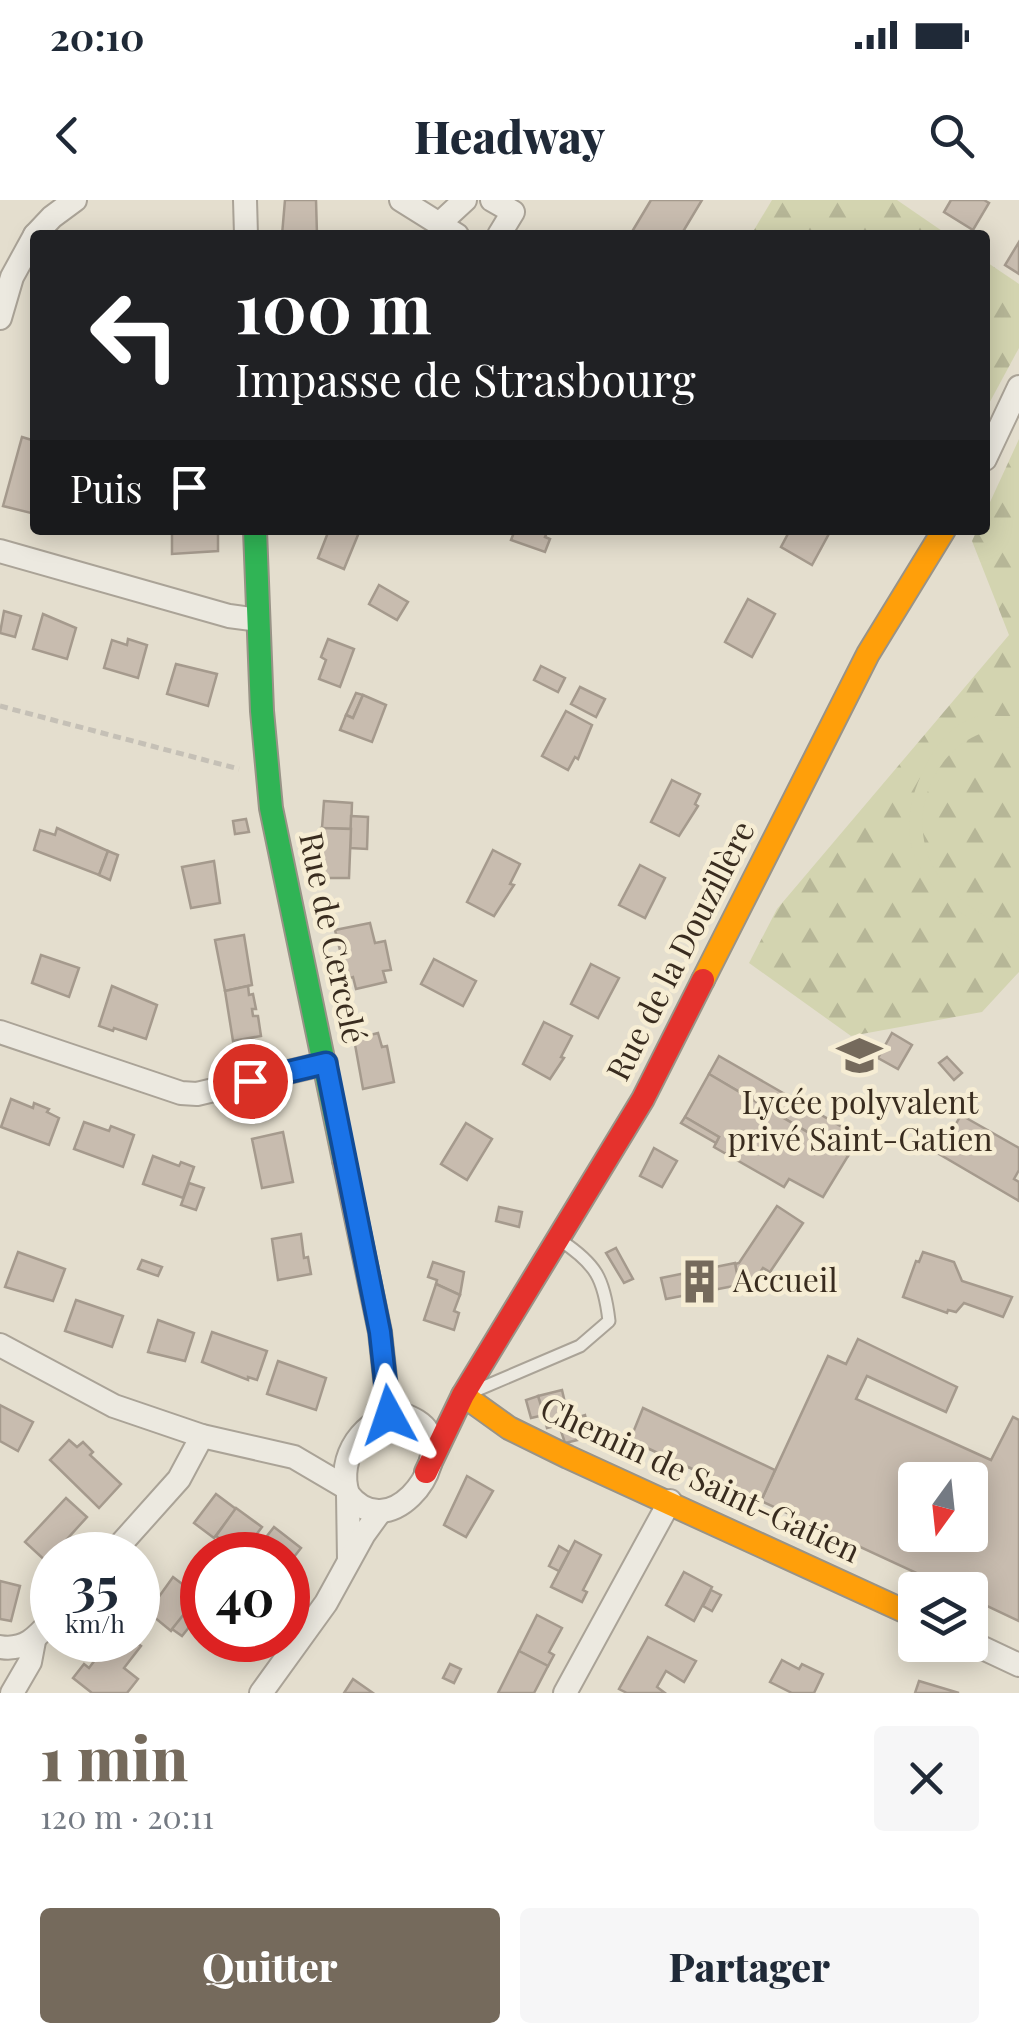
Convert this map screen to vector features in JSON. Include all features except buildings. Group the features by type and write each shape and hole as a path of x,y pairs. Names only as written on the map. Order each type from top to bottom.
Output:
{"street":[{"path":"40,230 76,200"},
{"path":"245,200 246,230"},
{"path":"401,200 448,230 466,200"},
{"path":"492,200 512,212 502,230"},
{"path":"0,316 12,278 30,244"},
{"path":"990,448 1019,387"},
{"name":"Rue de Cercelé","path":"255,535 266,770 276,835 380,1332 389,1415"},
{"name":"Rue de la Douzillère","path":"426,1472 464,1396 643,1099 868,654 941,535"},
{"path":"0,551 229,616 258,620"},
{"path":"0,1032 181,1093 197,1094 326,1063"},
{"path":"0,1345 114,1406 202,1436 294,1458 321,1458 352,1450"},
{"name":"Rue de la Douzillère","path":"426,1428 464,1396"},
{"name":"Chemin de Saint-Gatien","path":"464,1396 510,1428 898,1608"},
{"path":"294,1458 347,1491 359,1506 380,1512 402,1504 426,1472 432,1450 426,1428 402,1414 389,1415 366,1430 352,1450 344,1471 347,1491 348,1563"},
{"path":"131,1532 179,1478 202,1436"},
{"path":"565,1693 670,1500"},
{"path":"261,1693 326,1603 380,1512"},
{"path":"0,1648 12,1649 30,1642"},
{"path":"988,1650 1019,1665"},
{"path":"12,1693 30,1662"}],"lane":[{"path":"464,1396 580,1346 609,1321 605,1287 587,1258 558,1239"}],"path":[{"path":"0,706 247,772 266,770"}],"green space":[{"path":"772,200 897,200 941,230 754,230"},
{"path":"990,264 1019,284 1019,348 990,402"},
{"path":"1019,439 1019,972 982,1012 851,1036 749,963 777,909 1009,635 972,541 975,535 990,535 990,502"},
{"path":"979,716 1019,716 1019,728 993,730 970,739 950,754 926,796 925,846 935,870 951,891 1019,938 1019,954 968,918 927,879 915,856 909,830 912,801 930,758 954,728"}],"traffic: fast":[{"path":"255,535 262,711 271,808 344,1160"}],"traffic: slow":[{"path":"703,980 868,654 941,535"},
{"path":"463,1395 509,1428 568,1457 898,1608"}],"traffic: jam":[{"path":"426,1472 463,1395 643,1099 703,980"},
{"path":"344,1160 380,1332 389,1415"}],"place":[{"name":"Lycée polyvalent privé Saint-Gatien","path":"860,1055"},
{"name":"Accueil","path":"700,1281"}],"route":[{"path":"250,1081 326,1063 380,1332 389,1415"}]}
